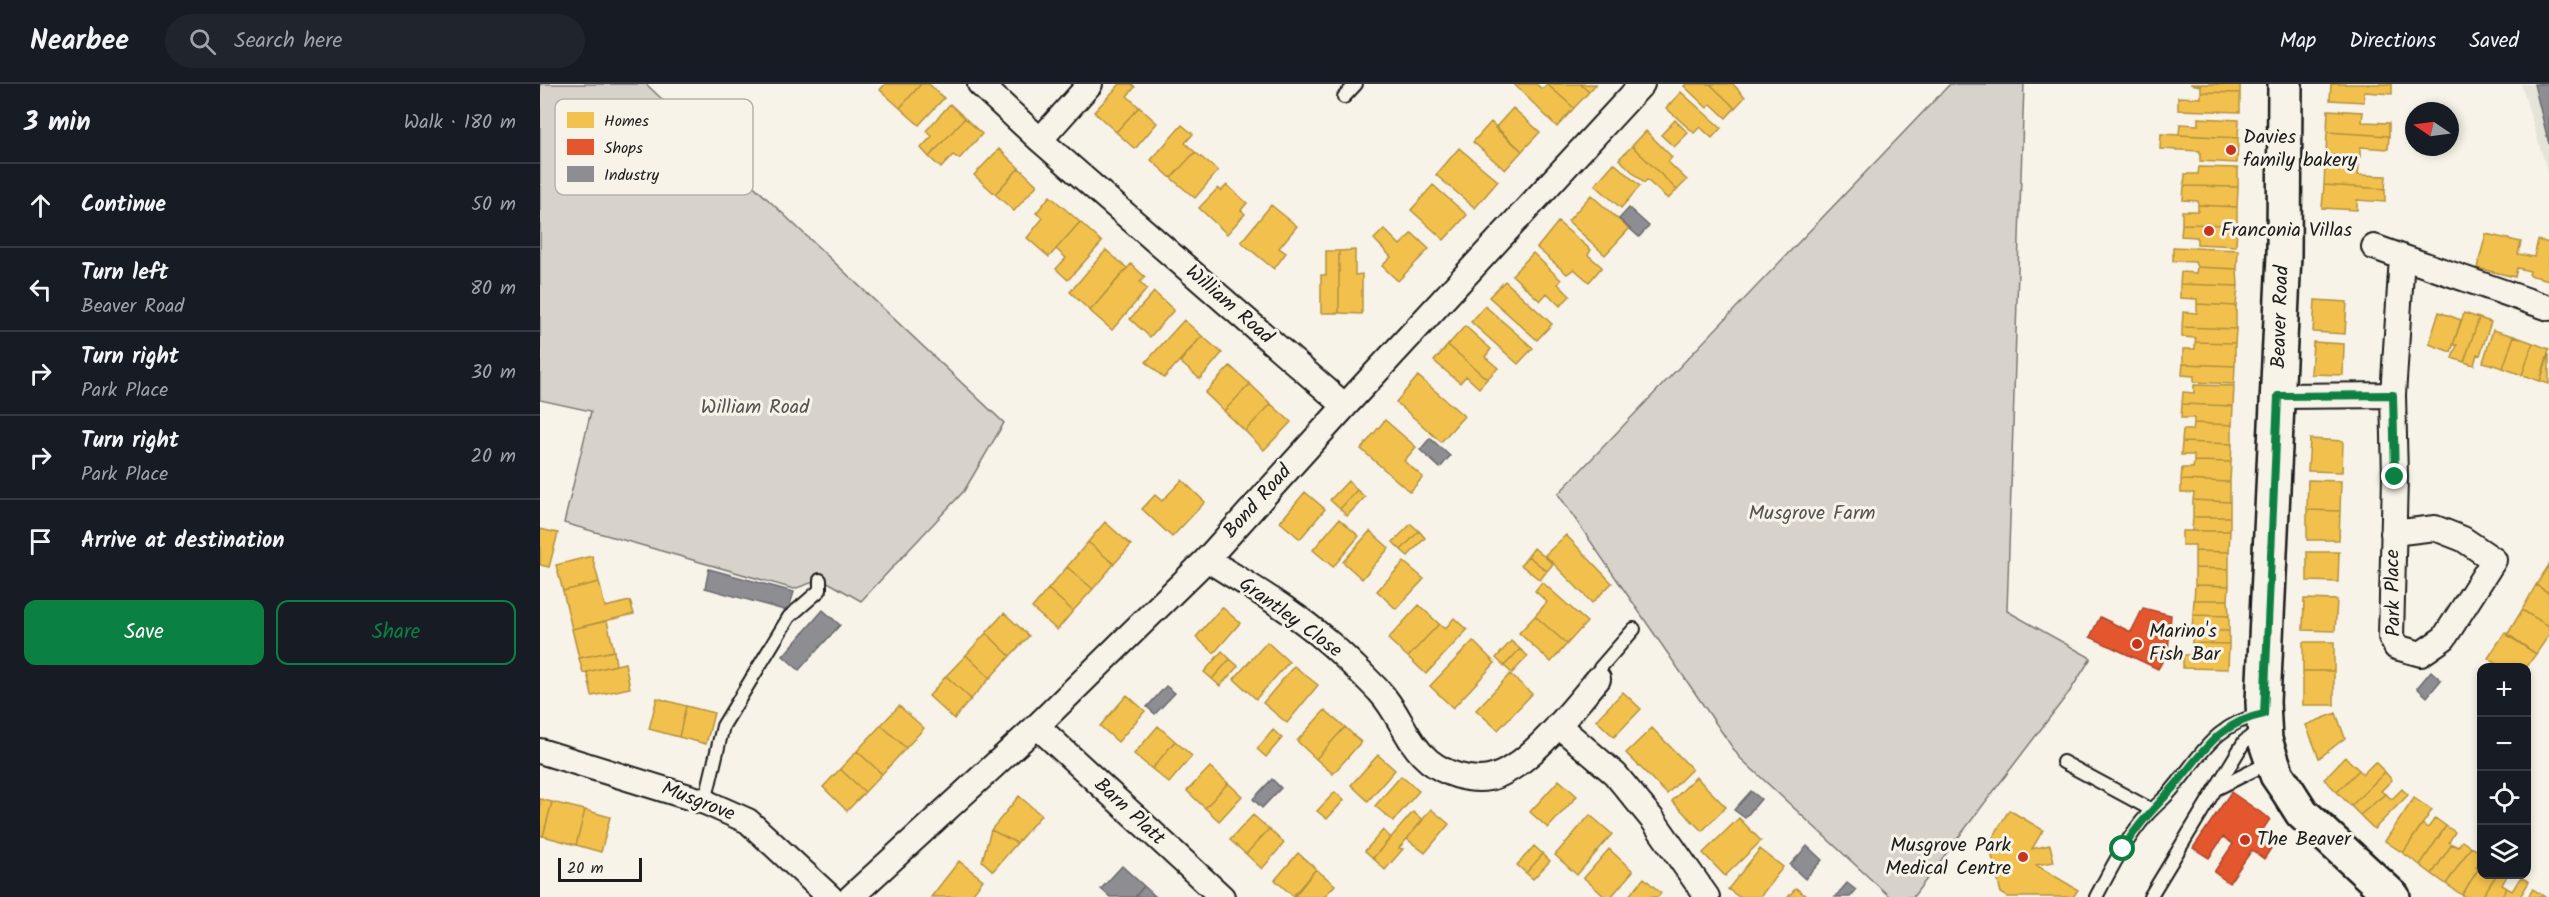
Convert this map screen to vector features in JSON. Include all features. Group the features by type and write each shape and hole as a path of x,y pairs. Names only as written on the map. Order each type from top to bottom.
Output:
{"main road":[{"name":"Beaver Road","path":"2285,84 2284,255 2265,740 2277,775 2302,813 2393,897"}],"street":[{"name":"William Road","path":"980,84 1040,140 1345,406"},
{"path":"1040,140 1090,84"},
{"name":"Bond Road","path":"847,897 1037,726 1207,559 1642,84"},
{"path":"2374,247 2549,308"},
{"name":"Park Place","path":"2393,533 2435,528 2463,540 2494,560 2444,638 2421,654 2396,647 2391,637 2393,395 2402,257"},
{"path":"2278,396 2393,395"},
{"name":"Grantley Close","path":"1207,559 1326,639 1382,694 1399,717 1412,744 1429,760 1452,775 1488,779 1503,774 1524,759 1558,725 1598,679"},
{"path":"1558,725 1615,774 1653,820 1707,897"},
{"name":"Barn Platt","path":"1037,726 1222,897"},
{"name":"Musgrove","path":"540,751 705,802 748,821 847,897"}],"lane":[{"path":"1344,97 1356,84"},
{"path":"705,802 723,726 789,617 820,590 820,580"},
{"path":"1598,679 1600,668 1634,629"},
{"path":"2096,897 2129,838 2171,791 2203,748 2243,718 2264,720"},
{"path":"2150,897 2244,742 2264,720"},
{"path":"2217,788 2272,761"},
{"path":"2063,762 2152,810"}],"shaded area":[{"path":"2521,84 2549,84 2549,177"}],"green space":[{"name":"William Road","path":"540,84 646,84 662,99 555,99 555,195 753,195 753,185 1004,423 964,491 861,601 826,581 819,580 794,589 564,523 591,411 540,400"},
{"name":"Musgrove Farm","path":"1950,84 2024,84 2007,611 2091,658 2070,691 1913,897 1890,897 1739,757 1558,494"}],"building: Homes":[{"path":"885,84 921,84 900,108 880,90"},
{"path":"921,84 929,84 944,98 919,125 900,108"},
{"path":"1120,84 1132,84 1135,87 1127,96 1139,107 1116,132 1094,112"},
{"path":"1514,84 1536,84 1542,89 1547,84 1574,108 1557,127"},
{"path":"1547,84 1580,84 1589,92 1574,108"},
{"path":"1580,84 1596,84 1589,92"},
{"path":"1686,84 1710,84 1735,108 1726,118 1711,104 1707,108 1684,86"},
{"path":"1710,84 1733,84 1745,97 1735,108"},
{"path":"2190,84 2240,84 2240,93 2201,92 2201,86"},
{"path":"2331,84 2392,84 2392,94 2364,92 2364,102 2330,100"},
{"path":"1681,92 1721,128 1712,138 1700,127 1694,133 1666,108"},
{"path":"2201,92 2240,93 2240,112 2178,110 2178,97 2201,98"},
{"path":"950,104 965,118 929,157 921,148 932,136 926,131"},
{"path":"1139,107 1157,123 1135,149 1116,132"},
{"path":"1513,108 1540,132 1522,151 1495,128"},
{"path":"2328,110 2363,112 2362,122 2389,123 2389,136 2327,132"},
{"path":"965,118 982,134 959,159 953,155 941,168 929,157"},
{"path":"2198,118 2239,120 2238,138 2179,135 2180,124 2198,125"},
{"path":"1675,120 1688,133 1674,147 1661,135"},
{"path":"1491,122 1522,151 1505,170 1473,142"},
{"path":"1182,125 1193,134 1185,143 1195,152 1171,178 1151,160"},
{"path":"1646,131 1672,157 1668,162 1687,180 1677,190 1632,146"},
{"path":"2327,132 2389,136 2388,149 2360,147 2360,157 2326,155"},
{"path":"2161,134 2238,138 2237,163 2200,161 2200,151 2160,149"},
{"path":"1632,146 1677,190 1668,199 1647,180 1644,183 1619,159"},
{"path":"1459,148 1498,181 1475,208 1436,175"},
{"path":"999,149 1019,168 995,194 974,175"},
{"path":"1195,152 1218,171 1195,198 1171,178"},
{"path":"1614,163 1640,186 1621,208 1595,185"},
{"path":"2325,163 2359,165 2358,175 2386,176 2385,189 2324,185"},
{"name":"Franconia Villas","path":"2199,167 2238,168 2238,187 2184,186 2185,174 2198,174"},
{"path":"1019,168 1037,185 1014,211 995,194"},
{"path":"1227,185 1247,203 1241,210 1245,214 1227,234 1199,208 1218,188 1221,191"},
{"path":"1433,185 1467,215 1444,240 1411,210"},
{"path":"2324,185 2385,189 2385,202 2357,200 2357,210 2322,208"},
{"name":"Franconia Villas","path":"2184,186 2238,187 2237,207 2198,205 2198,201 2183,200"},
{"path":"1591,195 1629,229 1605,255 1568,221"},
{"path":"1050,196 1080,222 1049,257 1027,238 1043,218 1036,213"},
{"path":"1271,205 1297,226 1279,248 1286,253 1274,269 1241,242"},
{"name":"Franconia Villas","path":"2198,205 2237,207 2237,225 2182,224 2182,211 2198,211"},
{"path":"1080,222 1102,242 1068,280 1056,269 1066,258 1056,249"},
{"path":"1558,222 1591,250 1588,255 1602,267 1589,282 1574,269 1567,274 1537,248"},
{"name":"Franconia Villas","path":"2182,224 2237,225 2236,246 2197,244 2197,237 2181,236"},
{"path":"1384,229 1400,245 1412,233 1429,249 1398,281 1382,266 1391,257 1374,239"},
{"path":"2486,234 2521,242 2518,254 2534,257 2538,240 2549,243 2549,280 2529,275 2530,271 2517,268 2515,277 2477,268"},
{"path":"2173,247 2238,250 2237,269 2197,267 2195,262 2173,261"},
{"path":"1106,250 1127,268 1090,311 1070,292"},
{"path":"1355,250 1355,275 1362,274 1362,314 1339,313 1339,251"},
{"path":"1326,251 1339,251 1339,313 1321,313 1321,275 1326,275"},
{"path":"1533,253 1561,280 1558,284 1570,296 1560,306 1547,293 1540,301 1512,275"},
{"path":"1131,264 1145,277 1140,282 1147,289 1112,330 1090,311"},
{"path":"2197,267 2237,269 2238,286 2180,284 2181,272 2196,273"},
{"path":"1505,281 1552,324 1537,340 1489,297"},
{"path":"2180,284 2238,286 2236,306 2197,304 2197,299 2180,298"},
{"path":"1154,292 1174,310 1150,337 1130,319"},
{"path":"2315,300 2347,302 2345,334 2313,332"},
{"path":"2197,304 2236,306 2236,329 2182,327 2183,312 2197,313"},
{"path":"1485,306 1533,348 1518,364 1471,322"},
{"path":"2439,312 2461,320 2451,352 2429,344"},
{"path":"2464,313 2479,318 2464,362 2452,358 2457,345 2453,345"},
{"path":"2479,318 2491,322 2480,355 2477,354 2474,365 2464,362"},
{"path":"1184,320 1202,336 1164,378 1146,362"},
{"path":"1465,326 1491,349 1485,357 1498,368 1487,379 1448,345"},
{"path":"2182,327 2236,329 2235,343 2195,342 2196,338 2182,337"},
{"path":"2493,330 2514,336 2503,368 2483,362"},
{"path":"1202,336 1222,353 1200,379 1180,362"},
{"path":"2514,336 2533,343 2522,375 2503,368"},
{"path":"2195,342 2235,343 2235,366 2183,364 2183,349 2195,349"},
{"path":"2313,342 2344,344 2343,375 2311,374"},
{"path":"2533,343 2549,349 2540,381 2522,375"},
{"path":"1448,345 1487,379 1479,388 1466,376 1460,383 1434,361"},
{"path":"2549,354 2549,384 2540,381"},
{"path":"2183,364 2235,366 2234,384 2194,382 2194,376 2182,375"},
{"path":"1230,366 1250,384 1224,411 1205,393"},
{"path":"1418,376 1464,416 1441,442 1396,402"},
{"path":"1250,384 1271,404 1245,431 1224,411"},
{"path":"2194,385 2234,386 2233,406 2182,404 2183,392 2194,393"},
{"path":"1271,404 1291,422 1264,450 1245,431"},
{"path":"2182,404 2233,406 2232,425 2194,423 2194,418 2181,418"},
{"path":"1385,420 1416,447 1404,461 1423,477 1410,492 1361,449"},
{"path":"2194,423 2232,425 2232,444 2182,442 2183,430 2193,430"},
{"path":"2310,439 2343,441 2342,472 2308,471"},
{"path":"2182,442 2232,444 2231,462 2194,461 2194,455 2181,455"},
{"path":"2194,461 2231,462 2230,482 2181,480 2182,468 2193,468"},
{"path":"1182,480 1205,502 1172,537 1142,509 1155,495 1162,501"},
{"path":"2181,480 2230,482 2230,502 2193,500 2194,493 2181,493"},
{"path":"2308,480 2341,481 2340,511 2307,510"},
{"path":"1348,481 1357,490 1340,509 1330,500"},
{"path":"1357,490 1365,497 1347,516 1340,509"},
{"path":"1305,492 1325,509 1300,539 1280,522"},
{"path":"2193,500 2230,502 2230,517 2193,517"},
{"path":"2307,510 2340,511 2339,540 2307,540"},
{"path":"2193,517 2230,517 2230,531 2192,531"},
{"path":"1339,519 1359,536 1333,567 1313,550"},
{"path":"1105,522 1131,545 1114,564 1088,542"},
{"path":"1411,524 1419,531 1401,550 1393,542"},
{"path":"540,529 558,533 549,567 540,565"},
{"path":"1370,531 1389,548 1362,579 1343,562"},
{"path":"1419,531 1425,538 1408,556 1401,550"},
{"path":"2182,531 2230,531 2229,552 2195,551 2195,545 2182,545"},
{"path":"1566,535 1612,583 1592,603 1545,555"},
{"path":"1088,542 1114,564 1093,589 1067,567"},
{"path":"1534,548 1553,564 1547,571 1528,556"},
{"path":"2195,551 2229,552 2229,569 2195,568"},
{"path":"2307,552 2339,552 2338,582 2307,581"},
{"path":"592,556 599,582 563,591 556,565"},
{"path":"1528,556 1547,571 1540,580 1521,565"},
{"path":"1404,562 1424,579 1396,609 1377,591"},
{"path":"2549,565 2549,593 2536,585"},
{"path":"1067,567 1093,589 1073,611 1048,589"},
{"path":"2195,568 2229,569 2229,586 2195,585"},
{"path":"599,582 605,607 630,601 634,614 572,629 563,591"},
{"path":"1542,582 1587,622 1567,644 1535,616 1547,602 1535,591"},
{"path":"2195,585 2229,586 2228,600 2194,600"},
{"path":"2536,585 2549,593 2549,626 2522,610"},
{"path":"1048,589 1073,611 1057,630 1032,608"},
{"path":"2304,599 2337,600 2335,631 2303,630"},
{"path":"2194,600 2228,600 2229,616 2193,615"},
{"path":"1419,605 1439,624 1408,657 1388,639"},
{"path":"1222,607 1240,623 1214,653 1196,637"},
{"path":"2522,610 2549,626 2549,635 2536,654 2507,635"},
{"path":"1004,613 1029,636 1010,656 986,633"},
{"path":"2193,615 2229,616 2229,631 2192,631"},
{"path":"1535,616 1567,644 1551,662 1519,633"},
{"path":"1454,618 1467,630 1426,674 1408,657 1439,624 1445,629"},
{"path":"607,621 614,651 579,658 572,629"},
{"path":"2192,631 2229,631 2229,644 2192,643"},
{"path":"2505,632 2536,654 2530,663 2495,663 2488,658"},
{"path":"986,633 1010,656 990,678 966,655"},
{"path":"1473,641 1495,663 1453,708 1430,686"},
{"path":"1511,641 1520,649 1504,666 1496,658"},
{"path":"1267,642 1289,662 1256,699 1234,679"},
{"path":"2303,642 2334,642 2334,671 2303,671"},
{"path":"2192,643 2229,644 2228,669 2183,668 2183,655 2191,655"},
{"path":"1520,649 1528,656 1512,673 1504,666"},
{"path":"614,651 616,665 583,673 579,658"},
{"path":"1222,651 1230,659 1212,679 1204,672"},
{"path":"966,655 990,678 971,699 946,676"},
{"path":"1230,659 1238,666 1220,686 1212,679"},
{"path":"625,663 630,688 592,696 587,672"},
{"path":"1294,666 1318,685 1287,723 1263,703"},
{"path":"2303,671 2334,671 2334,705 2303,705"},
{"path":"1510,674 1532,694 1498,730 1476,710"},
{"path":"946,676 971,699 954,719 929,696"},
{"path":"1623,692 1641,709 1614,737 1596,720"},
{"path":"1127,695 1145,711 1118,742 1100,726"},
{"path":"657,698 686,706 679,737 649,729"},
{"path":"686,706 714,713 706,744 679,737"},
{"path":"899,706 924,728 906,748 881,725"},
{"path":"1325,710 1345,727 1316,759 1297,741"},
{"path":"2336,713 2345,738 2319,758 2306,725"},
{"path":"881,725 906,748 882,774 857,751"},
{"path":"1158,726 1175,741 1152,769 1134,754"},
{"path":"1345,727 1361,742 1333,774 1316,759"},
{"path":"1652,728 1692,769 1667,794 1626,753"},
{"path":"1273,730 1282,738 1266,757 1257,749"},
{"path":"1175,741 1192,756 1169,783 1152,769"},
{"path":"857,751 882,774 865,792 840,769"},
{"path":"1378,755 1395,770 1368,801 1351,785"},
{"path":"2345,757 2359,770 2337,792 2324,779"},
{"path":"2375,762 2385,772 2351,806 2337,792 2359,770 2363,774"},
{"path":"1210,767 1228,783 1205,808 1187,791"},
{"path":"840,769 865,792 847,811 823,787"},
{"path":"2385,772 2392,780 2381,791 2385,794 2360,815 2351,806"},
{"path":"1401,776 1419,791 1393,821 1375,806"},
{"path":"1696,777 1726,807 1702,831 1672,801"},
{"path":"1559,780 1577,796 1548,828 1530,812"},
{"path":"1228,783 1242,796 1219,821 1205,808"},
{"path":"2402,789 2408,795 2374,829 2360,815 2385,794 2392,799"},
{"path":"1335,792 1344,800 1327,819 1317,811"},
{"path":"1019,796 1041,815 1017,843 991,830"},
{"path":"2414,798 2432,810 2403,853 2385,841"},
{"path":"540,799 552,802 543,836 540,836"},
{"path":"552,802 585,810 576,845 543,836"},
{"path":"1431,809 1449,824 1425,853 1407,839"},
{"path":"585,810 610,817 601,852 576,845"},
{"name":"Musgrove Park Medical Centre","path":"2009,810 2043,830 2032,849 2050,845 2054,862 2036,865 2078,890 2073,897 2008,897 2001,893 1989,844"},
{"path":"1413,812 1423,820 1399,848 1403,849 1385,870 1373,858"},
{"path":"1253,815 1269,829 1246,854 1230,840"},
{"path":"1590,815 1612,834 1577,875 1555,855"},
{"path":"1739,818 1761,841 1725,876 1703,853"},
{"path":"2435,818 2446,826 2420,865 2403,853 2422,824 2428,828"},
{"path":"2446,826 2455,832 2449,842 2452,844 2432,874 2420,865"},
{"path":"1269,829 1284,843 1262,869 1246,854"},
{"path":"991,830 1017,843 993,871 982,861"},
{"path":"1383,830 1391,838 1373,858 1365,851"},
{"path":"2462,841 2471,847 2446,884 2432,874 2452,844 2458,847"},
{"path":"1534,846 1543,854 1526,873 1517,865"},
{"path":"2471,847 2477,850 2477,871 2462,895 2446,884"},
{"path":"1609,849 1633,871 1611,897 1605,897 1584,878"},
{"path":"1760,849 1783,867 1760,897 1739,897 1728,889"},
{"path":"1298,853 1316,869 1293,896 1275,880"},
{"path":"1543,854 1550,861 1533,879 1526,873"},
{"path":"959,861 983,880 970,897 931,897"},
{"path":"1316,869 1335,885 1324,897 1294,897"},
{"path":"2477,871 2477,879 2494,879 2482,897 2462,895"},
{"path":"1644,878 1661,893 1658,897 1628,897"},
{"path":"2494,879 2505,879 2502,885 2507,888 2501,897 2482,897"},
{"path":"2520,879 2529,882 2520,897 2501,897 2507,888 2512,891"},
{"path":"1796,888 1807,897 1788,897"},
{"path":"2533,889 2545,897 2528,897"}],"building: Shops":[{"name":"Marino's Fish Bar","path":"2143,608 2171,615 2168,652 2158,669 2090,637 2100,617 2131,632"},
{"name":"The Beaver","path":"2231,792 2270,819 2258,837 2272,847 2264,859 2252,850 2229,883 2214,872 2233,844 2223,837 2209,858 2193,848"}],"building: Industry":[{"path":"2534,84 2549,84 2549,144"},
{"path":"1629,208 1649,226 1639,237 1619,219"},
{"path":"1430,438 1450,456 1440,468 1420,450"},
{"path":"709,569 794,592 788,611 705,588"},
{"path":"823,610 840,625 799,670 783,656"},
{"path":"2431,671 2441,680 2427,697 2417,688"},
{"path":"1166,686 1175,693 1155,714 1147,707"},
{"path":"1272,779 1281,788 1262,808 1253,799"},
{"path":"1751,791 1761,799 1745,818 1734,810"},
{"path":"1807,846 1822,860 1805,879 1790,865"},
{"path":"1122,866 1144,886 1135,897 1110,897 1101,889"},
{"path":"1847,883 1856,890 1850,897 1835,897"},
{"path":"1144,886 1156,897 1135,897"}],"place":[{"name":"Davies family bakery","path":"2231,150"},
{"name":"Franconia Villas","path":"2209,231"},
{"name":"Marino's Fish Bar","path":"2137,644"},
{"name":"The Beaver","path":"2245,840"},
{"name":"Musgrove Park Medical Centre","path":"2023,857"}],"route":[{"path":"2123,849 2146,816 2171,791 2203,748 2243,718 2264,714 2278,396 2393,395 2395,477"}]}
